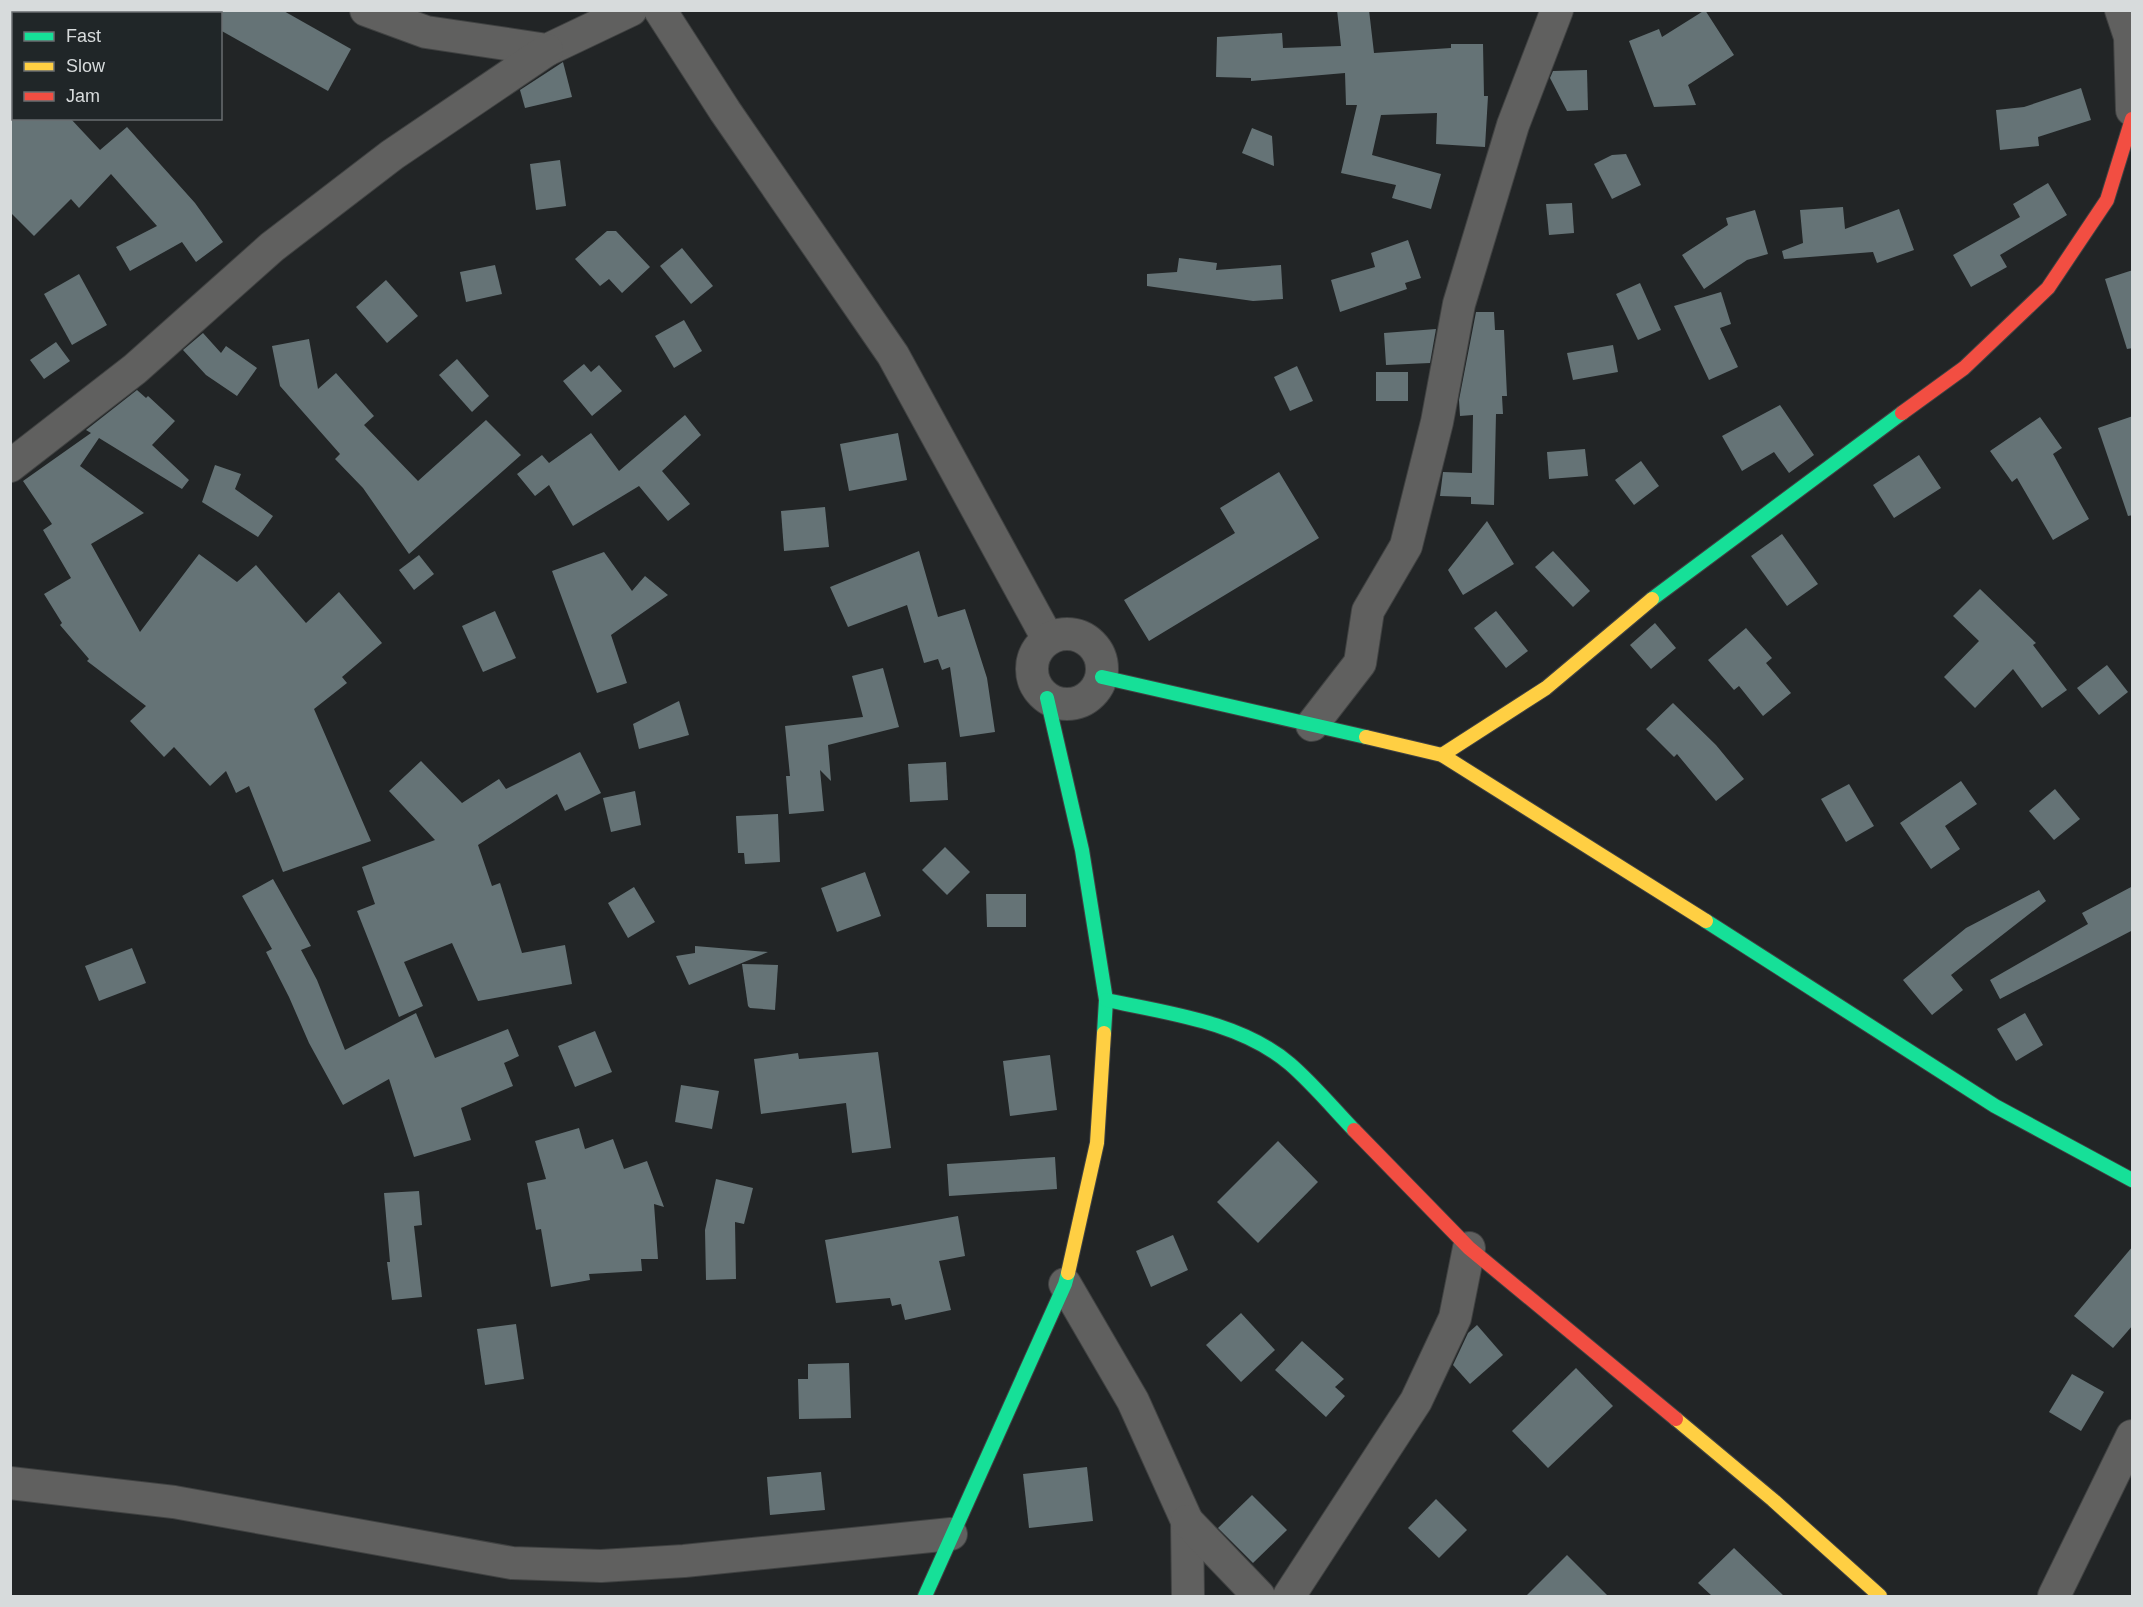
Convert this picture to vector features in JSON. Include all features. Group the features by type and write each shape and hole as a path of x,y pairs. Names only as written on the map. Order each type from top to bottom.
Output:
{"street":[{"path":"366,10 426,32 547,50"},
{"path":"10,466 135,369 272,247 392,155 547,50 631,10"},
{"path":"660,10 724,111 893,355 1048,639"},
{"path":"1312,725 1360,663 1368,611 1406,546 1437,422 1459,304 1514,125 1557,10"},
{"path":"2121,10 2130,37 2133,110"},
{"path":"1442,755 1546,688 1678,579 1964,368 2048,288 2107,200 2133,118"},
{"path":"1061,634 1075,634 1088,640 1100,656 1102,677 1097,689 1087,699 1074,704 1060,704 1047,698 1037,688 1032,676 1032,662 1038,649 1048,639 1061,634"},
{"path":"1102,677 1442,755 1537,813 1995,1106 2133,1180"},
{"path":"925,1596 1065,1284 1097,1143 1106,1000 1082,850 1047,698"},
{"path":"1106,1000 1206,1022 1253,1041 1289,1064 1470,1248 1773,1500 1880,1596"},
{"path":"1289,1596 1416,1401 1455,1318 1470,1248"},
{"path":"1065,1284 1133,1401 1187,1521 1259,1596"},
{"path":"2054,1596 2133,1436"},
{"path":"10,1483 174,1502 512,1563 601,1566 684,1561 951,1534"},
{"path":"1187,1521 1188,1596"}],"building":[{"path":"220,10 282,10 351,49 328,91 222,31 222,12"},
{"path":"1337,10 1369,10 1374,53 1451,48 1451,44 1483,44 1484,96 1488,96 1485,147 1436,144 1437,113 1381,115 1372,155 1441,174 1431,209 1392,198 1396,185 1341,173 1357,105 1346,105 1345,73 1251,81 1251,78 1216,77 1217,37 1282,33 1283,48 1341,46"},
{"path":"1705,10 1734,55 1688,85 1696,105 1654,107 1629,41 1659,29 1662,37"},
{"path":"563,62 572,97 525,108 520,90"},
{"path":"1587,70 1588,110 1567,111 1550,78 1553,71"},
{"path":"2081,88 2091,120 2038,137 2039,146 2000,150 1996,110 2024,107"},
{"path":"10,118 12,120 72,120 100,150 127,127 195,203 223,242 196,262 182,242 130,271 116,247 157,226 111,174 79,208 71,199 34,236 10,212"},
{"path":"1252,128 1272,136 1274,166 1242,153"},
{"path":"1626,154 1641,185 1612,199 1594,164 1612,155"},
{"path":"560,160 566,206 536,210 530,164"},
{"path":"2048,183 2067,215 2000,255 2007,267 1971,287 1953,255 2020,217 2013,204"},
{"path":"1572,203 1574,233 1549,235 1546,204"},
{"path":"1843,207 1845,229 1899,209 1914,250 1877,263 1873,252 1784,259 1782,251 1803,243 1800,210"},
{"path":"1755,210 1768,254 1747,260 1704,289 1682,255 1728,225 1726,218"},
{"path":"607,231 616,231 650,267 622,293 609,279 600,286 575,259"},
{"path":"1408,240 1421,278 1405,283 1407,289 1340,312 1331,280 1375,267 1371,253"},
{"path":"682,248 713,286 691,304 660,266"},
{"path":"1179,258 1217,263 1216,270 1281,265 1283,299 1253,301 1147,286 1147,274 1177,272"},
{"path":"495,265 502,294 466,302 460,272"},
{"path":"2133,270 2133,348 2127,349 2105,279"},
{"path":"79,274 107,325 72,345 44,294"},
{"path":"386,280 418,316 387,343 356,307"},
{"path":"1640,283 1661,330 1638,340 1616,294"},
{"path":"1721,292 1731,324 1720,328 1738,367 1709,380 1674,306"},
{"path":"1476,312 1494,312 1495,330 1504,330 1507,396 1502,396 1503,414 1496,414 1494,505 1471,504 1471,497 1440,496 1443,472 1472,473 1473,415 1460,416 1459,400"},
{"path":"684,320 702,351 674,368 655,336"},
{"path":"1436,329 1430,363 1386,365 1384,333"},
{"path":"203,333 221,353 226,346 257,368 237,396 206,375 183,350"},
{"path":"309,339 318,389 336,373 374,416 364,425 418,481 486,420 521,455 409,554 363,488 335,459 340,454 280,386 272,346"},
{"path":"56,342 70,361 44,379 30,360"},
{"path":"1613,345 1618,372 1573,380 1567,353"},
{"path":"457,359 489,396 472,412 439,375"},
{"path":"584,364 591,372 599,365 622,391 592,416 563,381"},
{"path":"1297,366 1313,401 1290,411 1274,377"},
{"path":"1376,372 1408,372 1408,401 1376,401"},
{"path":"137,390 146,398 148,396 175,421 152,445 189,480 182,489 99,438 80,466 144,513 91,544 140,632 199,554 237,582 256,565 306,623 339,592 382,643 342,677 347,683 314,709 371,841 283,872 249,786 236,793 226,771 210,786 174,747 164,757 130,721 146,706 87,661 89,659 60,625 62,623 44,594 71,578 43,530 52,524 23,481 91,433 86,430"},
{"path":"1780,405 1814,455 1789,473 1774,452 1742,471 1722,436"},
{"path":"685,415 701,435 662,471 690,504 668,521 639,486 573,526 549,485 535,496 517,474 542,455 549,463 591,433 619,471"},
{"path":"2133,416 2133,515 2128,516 2098,428"},
{"path":"2040,417 2062,448 2053,454 2089,519 2053,540 2017,478 2012,482 1990,451"},
{"path":"898,433 907,480 849,491 840,444"},
{"path":"1585,449 1588,476 1549,479 1547,452"},
{"path":"1919,455 1941,488 1894,518 1873,485"},
{"path":"1641,461 1659,486 1634,505 1615,480"},
{"path":"215,465 241,474 235,489 273,516 258,537 202,502"},
{"path":"1279,472 1319,538 1149,641 1124,600 1235,533 1220,508"},
{"path":"825,507 829,547 784,551 781,511"},
{"path":"1487,521 1514,564 1463,595 1448,570"},
{"path":"1782,534 1818,584 1787,606 1751,556"},
{"path":"919,551 938,617 965,609 987,678 995,732 960,737 950,667 942,670 938,659 924,663 907,605 848,627 830,587"},
{"path":"1553,551 1590,591 1573,607 1535,567"},
{"path":"604,552 632,591 645,576 668,595 611,635 627,683 597,693 552,571"},
{"path":"419,555 434,574 414,590 399,570"},
{"path":"1980,589 2036,643 2033,645 2067,690 2042,708 2013,669 1975,708 1944,677 1979,641 1953,616"},
{"path":"495,611 516,658 483,672 462,626"},
{"path":"1496,611 1528,651 1506,668 1474,628"},
{"path":"1655,623 1676,648 1651,669 1630,645"},
{"path":"1746,628 1772,658 1766,663 1791,693 1763,716 1739,686 1734,690 1708,660"},
{"path":"2107,665 2128,692 2099,715 2077,688"},
{"path":"883,668 899,727 828,745 831,781 820,770 824,811 789,814 786,776 790,776 785,726 863,717 852,676"},
{"path":"679,701 689,735 639,749 633,724"},
{"path":"1673,703 1716,745 1744,779 1716,801 1677,754 1674,757 1646,729"},
{"path":"580,752 601,793 565,811 557,794 478,845 492,886 500,883 522,953 565,945 572,984 478,1001 452,943 404,962 423,1006 399,1017 357,911 375,904 362,867 435,840 389,791 421,761 462,803 499,779 506,789"},
{"path":"946,762 948,800 910,802 908,764"},
{"path":"1961,781 1977,804 1945,826 1960,849 1931,869 1900,823"},
{"path":"1849,784 1874,826 1846,842 1821,799"},
{"path":"2055,789 2080,819 2054,840 2029,811"},
{"path":"635,791 641,825 611,832 603,798"},
{"path":"778,814 780,862 745,864 744,853 738,853 736,816"},
{"path":"945,847 970,872 947,895 922,870"},
{"path":"865,872 881,916 837,932 821,888"},
{"path":"273,879 311,946 301,950 317,980 345,1050 416,1013 435,1058 508,1029 519,1056 504,1063 513,1086 461,1108 471,1140 414,1157 389,1079 343,1105 309,1043 266,952 272,949 242,896"},
{"path":"2133,886 2133,930 2000,999 1990,980 2088,924 2082,913"},
{"path":"634,887 655,922 628,938 608,903"},
{"path":"2039,890 2046,901 1951,975 1963,990 1932,1015 1903,980 1966,928"},
{"path":"986,894 1026,894 1026,927 987,927"},
{"path":"695,946 768,952 689,985 676,956 695,953"},
{"path":"132,948 146,983 99,1001 85,966"},
{"path":"742,964 778,965 775,1010 748,1006"},
{"path":"2025,1013 2043,1045 2016,1061 1997,1029"},
{"path":"595,1031 612,1072 575,1087 558,1046"},
{"path":"878,1052 891,1148 852,1153 846,1103 761,1114 754,1059 798,1053 799,1059"},
{"path":"1050,1055 1057,1110 1010,1116 1003,1061"},
{"path":"681,1085 719,1091 712,1129 675,1122"},
{"path":"579,1128 585,1149 613,1139 624,1169 647,1161 664,1207 654,1204 658,1259 641,1259 642,1271 589,1274 590,1280 551,1287 541,1229 536,1230 527,1183 546,1179 535,1141"},
{"path":"1278,1141 1318,1182 1258,1243 1217,1202"},
{"path":"1055,1157 1057,1189 949,1196 947,1164"},
{"path":"716,1179 753,1188 744,1224 735,1222 736,1279 706,1280 705,1230"},
{"path":"419,1191 422,1225 414,1226 422,1297 392,1300 387,1262 390,1262 384,1193"},
{"path":"958,1216 965,1256 939,1261 951,1310 905,1320 901,1304 892,1306 890,1298 836,1303 825,1240"},
{"path":"1173,1235 1188,1270 1151,1287 1136,1251"},
{"path":"2133,1246 2133,1325 2113,1348 2074,1316"},
{"path":"1241,1313 1275,1350 1241,1382 1206,1345"},
{"path":"516,1324 524,1379 485,1385 477,1329"},
{"path":"1477,1325 1503,1355 1470,1384 1453,1365 1468,1333"},
{"path":"1302,1341 1344,1379 1335,1387 1345,1396 1326,1417 1275,1370"},
{"path":"849,1363 851,1418 799,1419 798,1379 808,1379 808,1364"},
{"path":"1576,1368 1613,1406 1548,1468 1512,1431"},
{"path":"2072,1374 2104,1392 2081,1431 2049,1412"},
{"path":"1087,1467 1093,1521 1029,1528 1023,1474"},
{"path":"821,1472 825,1510 770,1515 767,1477"},
{"path":"1252,1495 1287,1530 1253,1563 1218,1528"},
{"path":"1436,1499 1467,1530 1439,1558 1408,1528"},
{"path":"1734,1548 1784,1596 1712,1596 1698,1583"},
{"path":"1567,1555 1608,1596 1526,1596"}],"traffic: fast":[{"path":"1652,599 1902,413"},
{"path":"1102,677 1366,737"},
{"path":"1047,698 1082,850 1106,1000 1104,1033"},
{"path":"1706,921 1995,1106 2132,1180"},
{"path":"1106,1000 1202,1021 1249,1038 1290,1064 1354,1130"},
{"path":"925,1596 1068,1273"}],"traffic: slow":[{"path":"1442,755 1546,688 1652,599"},
{"path":"1366,737 1442,755 1706,921"},
{"path":"1068,1273 1097,1143 1104,1033"},
{"path":"1676,1419 1773,1500 1880,1596"}],"traffic: jam":[{"path":"1902,413 1964,368 2048,288 2107,200 2132,119"},
{"path":"1354,1130 1469,1248 1676,1419"}]}
